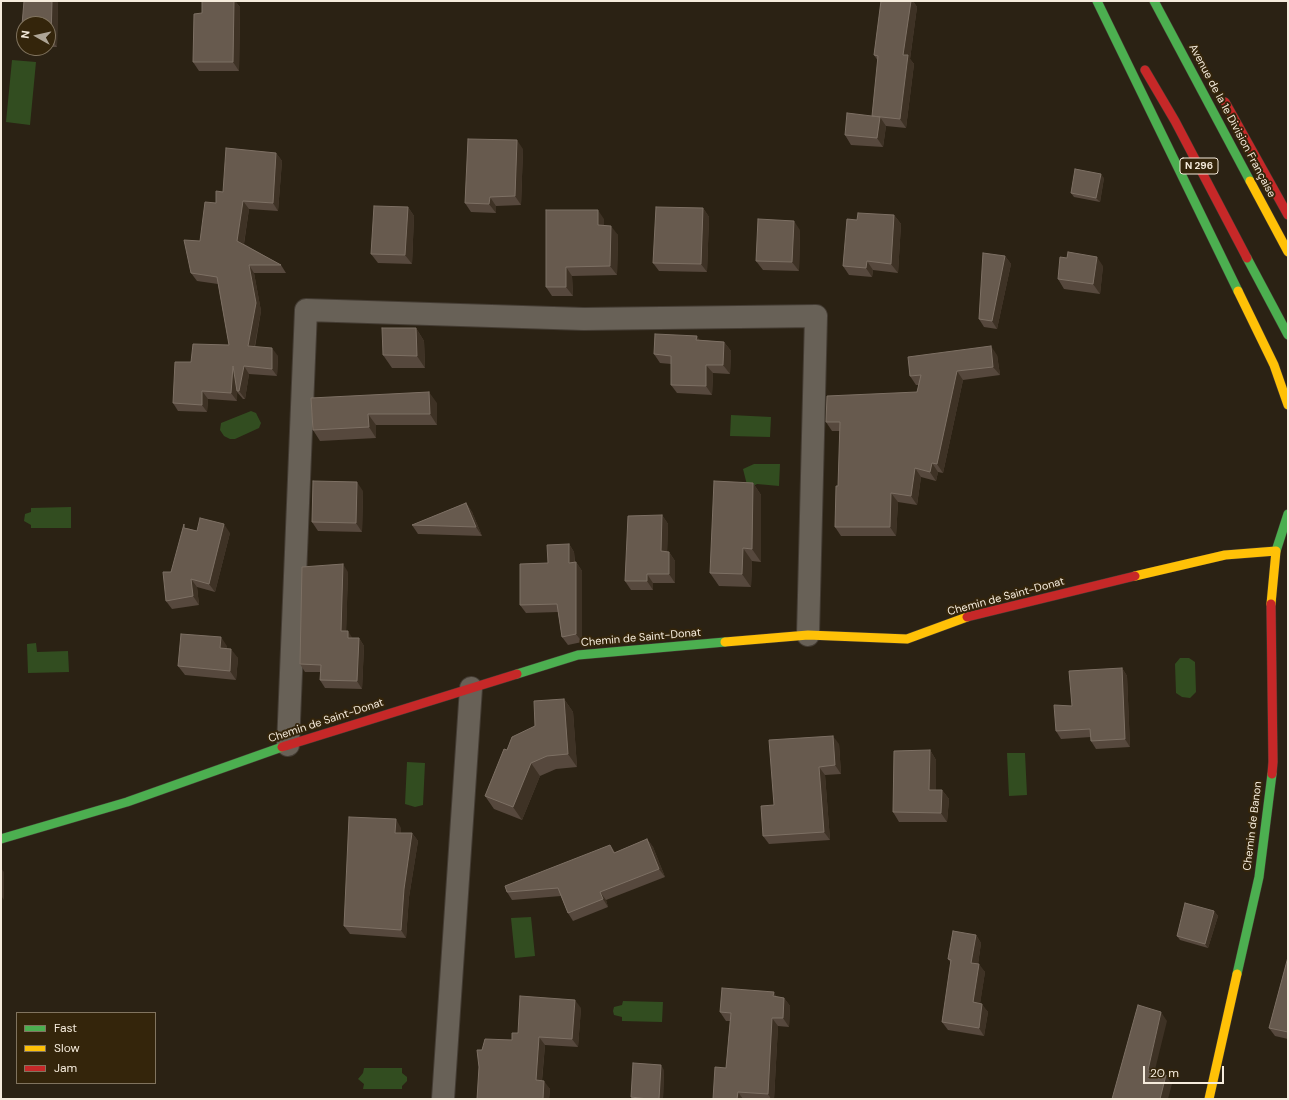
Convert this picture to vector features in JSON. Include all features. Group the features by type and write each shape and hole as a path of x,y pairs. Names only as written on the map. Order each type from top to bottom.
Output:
{"main road":[{"path":"1097,1 1274,365 1288,405"},
{"path":"1103,1 1127,41"},
{"name":"Avenue de la 1e Division Française","path":"1154,1 1288,252"},
{"name":"N 296","path":"1139,61 1175,121 1288,335"},
{"path":"1219,91 1288,215"},
{"name":"Chemin de Banon","path":"1209,1099 1259,878 1274,762 1270,615 1276,551 1288,514"},
{"name":"Chemin de Saint-Donat","path":"1,839 127,802 288,745 578,655 808,635 907,639 969,616 1217,557 1276,551 1288,548"}],"street":[{"path":"288,745 306,310 584,319 816,316 808,635"},
{"path":"443,1099 470,688"}],"shaded area":[{"path":"12,60 36,62 30,125 6,122"},
{"path":"251,411 256,413 261,423 259,428 235,439 230,439 224,436 220,430 221,423"},
{"path":"731,415 771,417 770,437 730,436"},
{"path":"754,464 780,464 779,486 757,484 748,489 743,469"},
{"path":"71,507 71,528 31,528 31,525 24,521 25,514 31,512 31,508"},
{"path":"36,643 37,652 68,651 69,672 28,673 27,644"},
{"path":"1180,658 1189,658 1195,662 1196,692 1190,698 1182,697 1176,693 1175,664"},
{"path":"1007,753 1025,753 1027,795 1009,796"},
{"path":"407,762 425,763 423,805 415,807 405,804"},
{"path":"531,917 535,956 515,958 511,918"},
{"path":"623,1001 663,1002 662,1022 622,1021 622,1017 614,1015 613,1011 614,1007 622,1005"},
{"path":"364,1068 402,1068 402,1073 407,1077 407,1081 402,1086 402,1089 363,1089 364,1084 358,1079 363,1073"}],"building":[{"path":"24,1 52,1 52,16 23,16"},
{"path":"202,1 234,1 233,62 193,62 194,14 202,13"},
{"path":"881,1 911,1 903,55 908,55 900,119 872,116 878,56 874,55"},
{"path":"847,113 880,117 877,138 845,135"},
{"path":"468,139 517,140 515,196 490,197 489,204 465,203"},
{"path":"226,148 276,153 273,203 243,201 237,241 281,265 249,265 256,303 248,346 272,348 272,369 244,366 239,391 237,391 233,366 231,393 202,391 202,405 173,403 175,362 191,362 193,344 229,345 217,277 191,273 184,240 200,241 205,202 216,203 216,191 223,192"},
{"path":"1075,169 1101,174 1096,198 1071,193"},
{"path":"374,206 408,207 405,255 371,254"},
{"path":"656,207 703,208 701,264 653,263"},
{"path":"546,210 598,210 598,225 611,226 610,266 566,267 566,287 546,287"},
{"path":"858,213 894,215 891,264 867,261 866,268 843,266 847,219 857,220"},
{"path":"758,219 794,221 792,262 756,261"},
{"path":"1068,252 1097,257 1093,284 1058,279 1060,257 1067,258"},
{"path":"983,253 1005,256 992,321 979,319"},
{"path":"382,328 416,328 417,356 383,355"},
{"path":"655,334 697,336 696,340 724,342 723,365 706,365 706,386 671,385 671,356 654,354"},
{"path":"991,346 993,367 957,371 937,464 932,463 930,472 915,468 911,496 891,493 890,527 835,527 840,422 826,422 827,396 917,392 921,375 910,376 908,357"},
{"path":"429,392 430,414 368,414 369,427 313,430 311,398"},
{"path":"313,481 357,482 356,523 312,522"},
{"path":"714,481 753,483 752,549 743,548 742,574 710,573"},
{"path":"466,503 476,527 412,525"},
{"path":"662,515 661,551 669,552 669,574 647,574 647,581 625,581 628,516"},
{"path":"200,518 224,524 209,584 191,579 193,596 166,601 163,572 171,572 184,524 184,528 197,531"},
{"path":"569,544 569,563 576,562 576,634 562,637 557,604 520,605 520,564 548,563 547,545"},
{"path":"343,564 341,631 348,631 348,638 359,638 357,681 320,680 321,665 300,664 302,567"},
{"path":"181,634 221,637 220,648 231,649 230,671 178,666"},
{"path":"1122,668 1125,739 1091,741 1090,729 1056,731 1054,705 1072,706 1069,671"},
{"path":"564,699 568,754 547,756 531,763 513,807 485,796 504,749 507,750 512,737 535,726 534,701"},
{"path":"833,736 835,765 819,767 824,832 763,836 761,806 774,805 769,740"},
{"path":"930,750 929,790 942,790 941,813 893,812 894,751"},
{"path":"349,817 396,819 395,833 412,833 404,889 401,930 344,926"},
{"path":"647,839 659,869 600,892 603,899 568,913 558,888 507,892 505,886 610,845 614,853"},
{"path":"1185,903 1214,911 1205,944 1177,936"},
{"path":"953,931 976,935 971,963 979,964 973,1002 982,1004 979,1028 942,1022 951,960 948,959"},
{"path":"1288,957 1288,1032 1269,1028"},
{"path":"722,988 774,992 773,996 784,998 783,1018 772,1018 768,1094 738,1092 737,1099 713,1099 715,1067 726,1068 731,1013 720,1012"},
{"path":"520,996 575,1000 572,1039 539,1037 536,1080 544,1081 543,1099 477,1099 479,1067 477,1050 482,1050 485,1039 512,1040 512,1033 518,1033"},
{"path":"1138,1005 1161,1012 1148,1070 1166,1075 1160,1099 1112,1099"},
{"path":"633,1063 661,1065 659,1099 631,1097"}],"traffic: fast":[{"path":"1097,1 1238,291"},
{"path":"1154,1 1250,181"},
{"path":"1247,258 1288,335"},
{"path":"1276,551 1288,514"},
{"path":"517,674 578,655 725,642"},
{"path":"1,839 127,802 282,747"},
{"path":"1237,974 1259,877 1272,774"}],"traffic: slow":[{"path":"1250,181 1288,252"},
{"path":"1238,291 1274,365 1288,405"},
{"path":"1135,576 1225,555 1276,551 1271,604"},
{"path":"725,642 808,635 907,639 967,617"},
{"path":"1209,1099 1237,974"}],"traffic: jam":[{"path":"1145,70 1175,121 1247,258"},
{"path":"1225,102 1288,215"},
{"path":"967,617 1135,576"},
{"path":"1271,604 1272,774"},
{"path":"282,747 517,674"}]}
